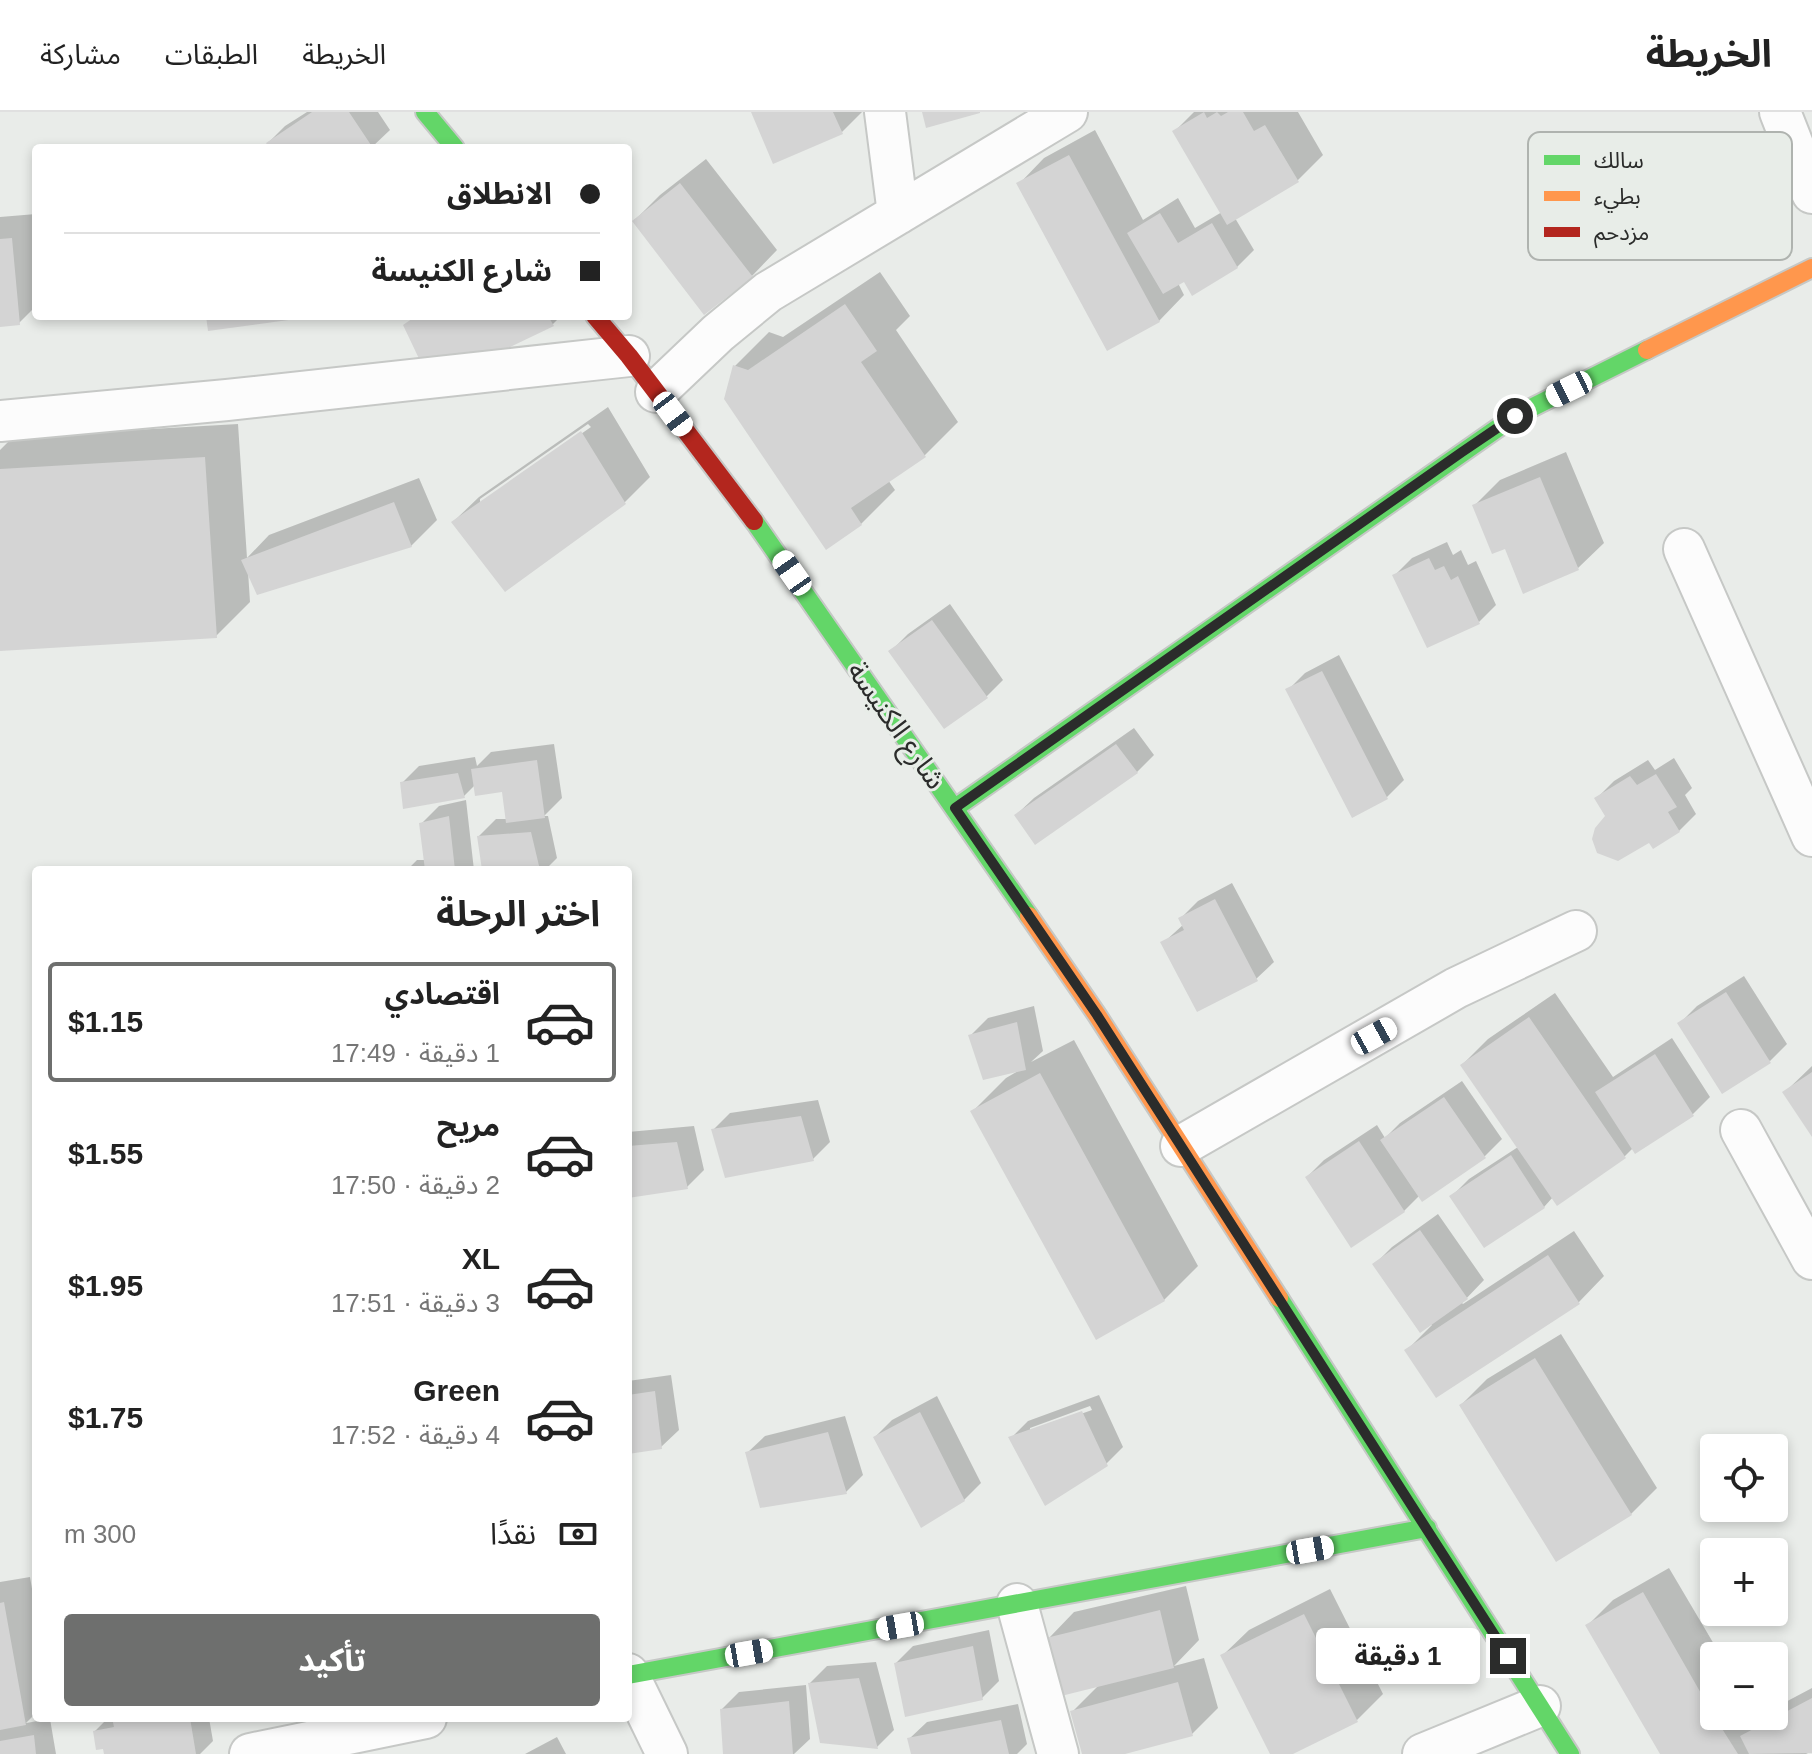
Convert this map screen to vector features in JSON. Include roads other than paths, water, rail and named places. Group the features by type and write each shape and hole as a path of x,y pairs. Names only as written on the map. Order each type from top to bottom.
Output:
{"street":[{"path":"425,112 452,144"},
{"path":"885,112 898,214"},
{"path":"656,392 718,333 768,292 1067,112"},
{"path":"1780,112 1788,132"},
{"path":"1792,142 1812,193"},
{"path":"955,808 1515,416 1812,268"},
{"name":"شارع الكنيسة","path":"598,320 774,547 1097,1015 1570,1754"},
{"path":"0,421 629,356"},
{"path":"1684,549 1812,836"},
{"path":"1181,1146 1456,988 1576,931"},
{"path":"1741,1130 1812,1259"},
{"path":"632,1673 1427,1528"},
{"path":"1017,1604 1058,1754"},
{"path":"632,1682 667,1754"},
{"path":"1423,1754 1540,1706"},
{"path":"250,1754 383,1741 419,1722"}]}
